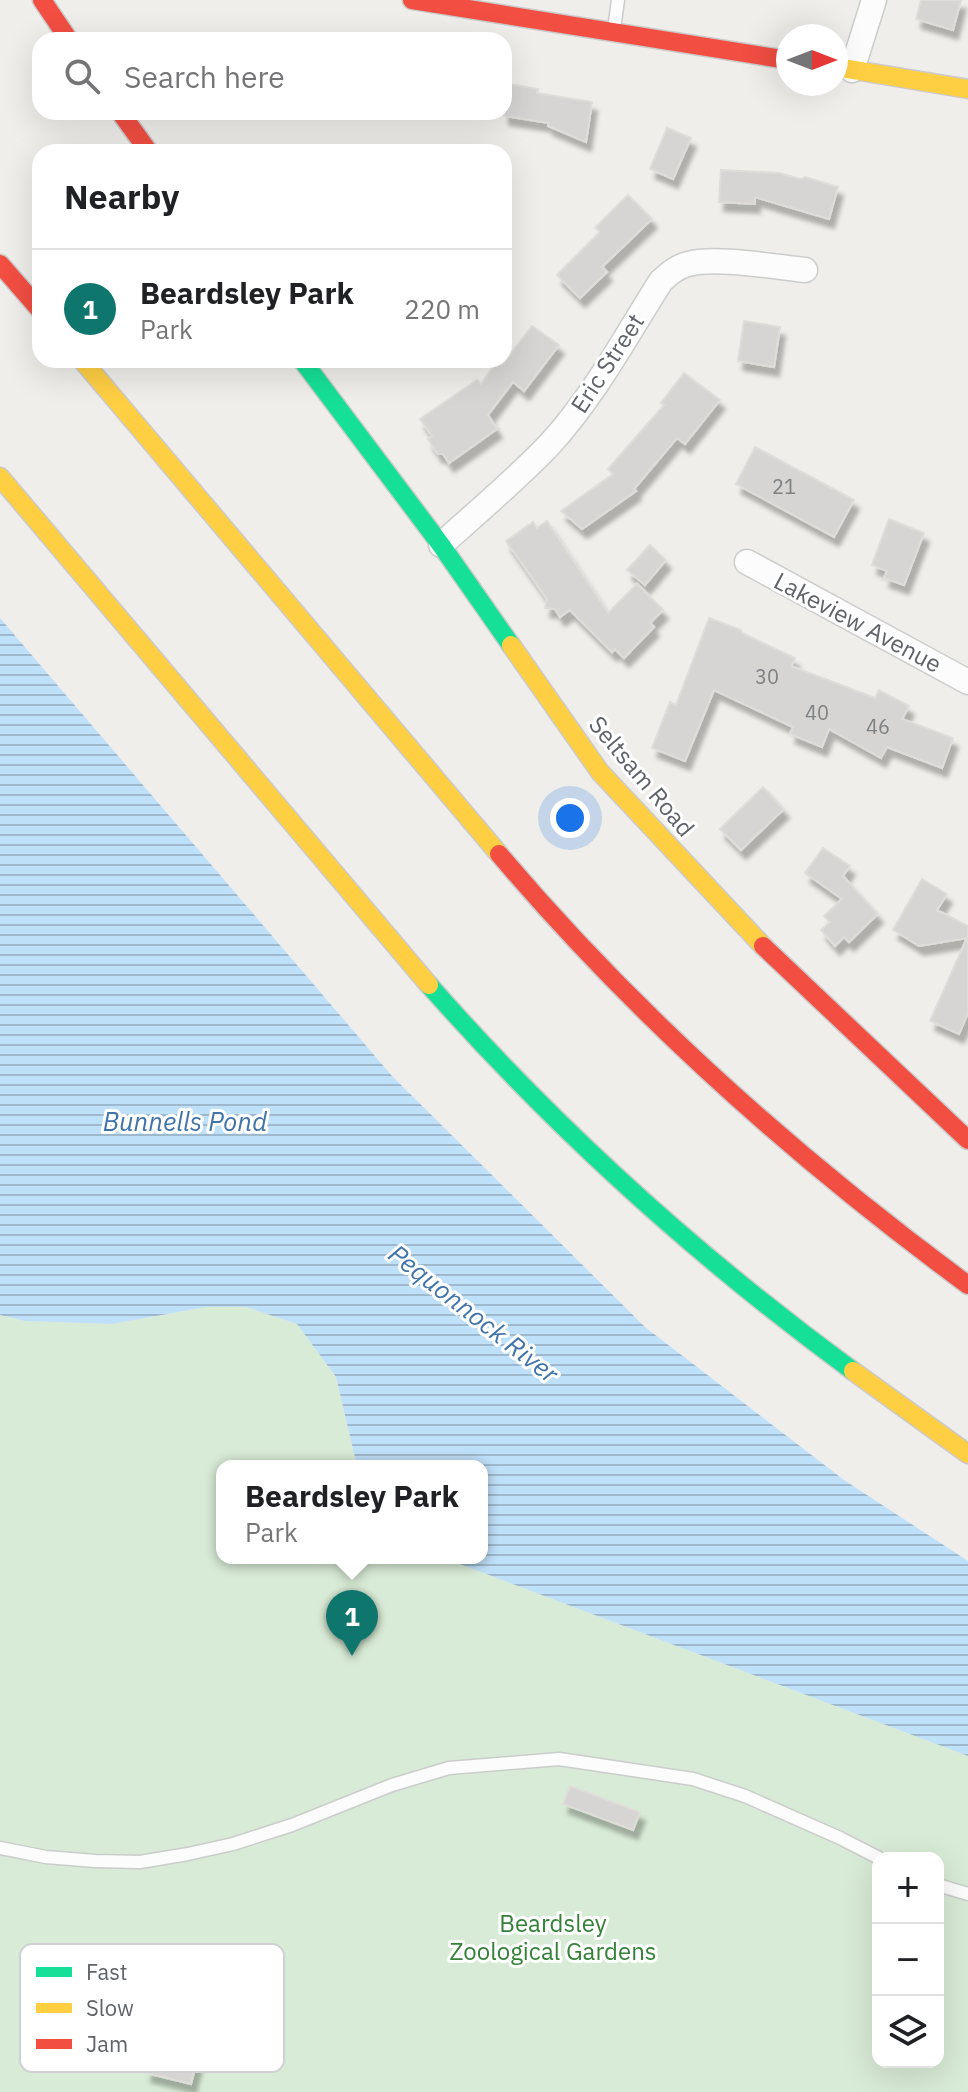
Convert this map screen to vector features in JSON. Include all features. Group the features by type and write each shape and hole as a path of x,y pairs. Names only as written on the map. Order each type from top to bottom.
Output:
{"main road":[{"path":"42,0 64,32"},
{"path":"412,0 776,58"},
{"path":"848,69 968,89"},
{"path":"126,120 143,144"},
{"path":"0,264 32,301"},
{"path":"89,368 527,887 585,950 644,1011 766,1125 832,1181 968,1285"},
{"name":"Seltsam Road","path":"308,368 441,545 600,772 772,956 968,1140"},
{"path":"0,477 359,903 485,1047 618,1178 689,1241 837,1361 968,1454"}],"street":[{"path":"848,59 874,0"},
{"name":"Eric Street","path":"441,545 549,445 586,399 661,281 673,270 690,263 709,261 805,270"},
{"name":"Lakeview Avenue","path":"747,562 968,682"}],"lane":[{"path":"614,32 618,0"},
{"path":"0,1848 46,1857 140,1862 248,1839 392,1785 449,1768 559,1759 693,1779 745,1796 872,1854"},
{"path":"944,1887 968,1894"}],"green space":[{"name":"Beardsley Zoological Gardens","path":"206,1307 246,1307 297,1324 336,1377 356,1460 216,1460 216,1564 460,1564 968,1756 968,2092 0,2092 0,1315 26,1321 112,1324"}],"water":[{"name":"Bunnells Pond","path":"0,618 392,1076 645,1327 844,1480 968,1561 968,1756 460,1564 488,1564 488,1460 356,1460 336,1377 297,1324 246,1307 206,1307 112,1324 25,1321 0,1315"}],"building":[{"path":"921,0 961,0 953,30 916,19"},
{"path":"512,84 538,89 537,93 592,102 586,142 548,126 549,123 512,117"},
{"path":"667,128 691,138 673,179 650,169"},
{"path":"721,170 779,173 838,187 829,219 755,197 755,204 719,202"},
{"path":"628,195 652,219 602,267 607,272 580,298 557,275 600,232 595,228"},
{"path":"744,321 780,327 774,367 738,361"},
{"path":"532,326 559,345 524,391 513,382 488,415 497,429 449,463 428,439 432,436 420,419 477,380 481,384 492,368 512,368 512,352"},
{"path":"684,373 720,400 685,444 677,438 634,489 636,491 582,529 561,511 613,474 608,469 664,405 661,403"},
{"path":"755,447 854,500 834,537 736,484"},
{"path":"889,519 924,533 904,585 884,578 887,571 872,565"},
{"path":"547,521 608,613 637,584 663,610 650,623 654,627 624,658 615,649 612,652 570,610 560,617 555,609 545,608 547,599 506,541 533,522 537,528"},
{"path":"650,545 666,560 645,585 627,570"},
{"path":"709,618 741,630 795,658 791,666 875,698 879,690 909,706 902,719 953,738 942,768 887,747 881,758 829,729 822,747 790,734 793,727 714,690 685,761 652,748 670,702 676,705"},
{"path":"763,787 784,809 741,850 720,829"},
{"path":"823,848 850,866 843,876 878,914 849,942 844,937 835,946 821,930 830,922 824,916 842,899 805,873"},
{"path":"922,879 947,894 937,910 968,926 968,1013 959,1034 930,1021 967,938 919,946 893,930"},
{"path":"570,1786 640,1812 633,1830 563,1804"},
{"path":"146,2072 194,2072 191,2084"}],"traffic: fast":[{"path":"308,368 441,545 511,645"},
{"path":"429,985 527,1090 630,1189 740,1283 853,1371"}],"traffic: slow":[{"path":"848,69 968,89"},
{"path":"89,368 499,854"},
{"path":"0,477 429,985"},
{"path":"511,645 600,772 763,946"},
{"path":"853,1371 968,1454"}],"traffic: jam":[{"path":"42,0 64,32"},
{"path":"412,0 776,58"},
{"path":"126,120 143,144"},
{"path":"0,264 32,301"},
{"path":"499,854 606,972 721,1083 842,1187 968,1285"},
{"path":"763,946 968,1140"}],"place":[{"name":"Beardsley Park","path":"352,1656"}],"water label":[{"name":"Pequonnock River","path":"474,1313"}]}
